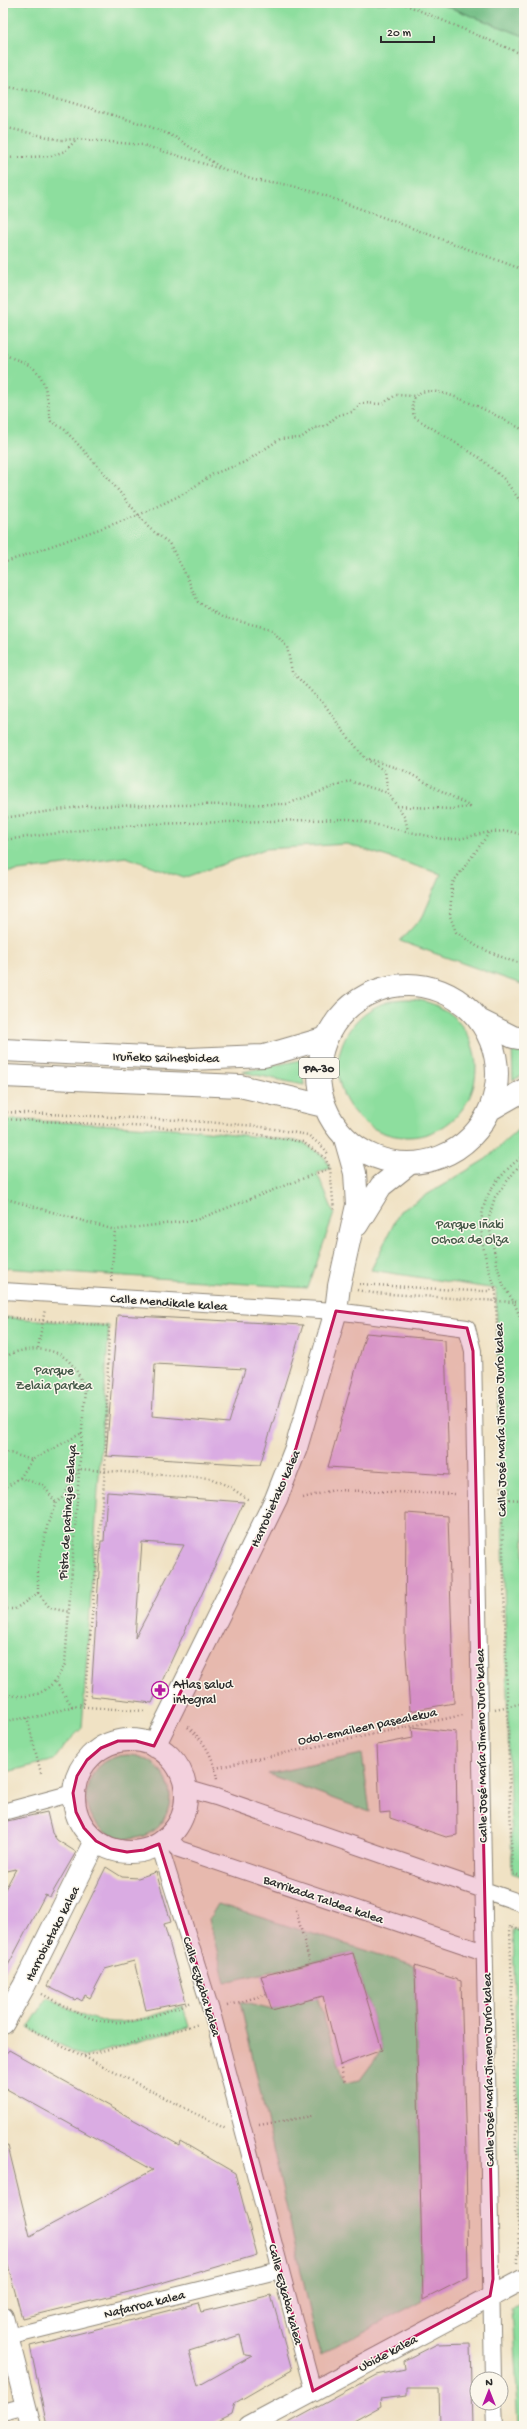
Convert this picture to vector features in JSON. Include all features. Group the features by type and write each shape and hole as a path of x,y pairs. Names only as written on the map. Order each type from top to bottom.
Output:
{"main road":[{"name":"PA-30","path":"481,1021 494,1049 498,1079 490,1109 477,1131 458,1148 435,1159 410,1163 386,1160 364,1152 345,1138 333,1123 324,1106 319,1084 319,1060 326,1038 340,1015 360,998 385,987 405,985 438,989 462,1002 481,1021 513,1037 524,1039"},
{"name":"Iruñeko saihesbidea","path":"3,1050 189,1059 264,1056 326,1038"},
{"name":"Iruñeko saihesbidea","path":"3,1076 240,1086 324,1106"},
{"path":"490,1109 524,1090"},
{"name":"Harrobietako kalea","path":"154,1746 276,1499 296,1448 336,1311 339,1283 357,1205 355,1173 345,1138"},
{"name":"Harrobietako kalea","path":"351,1235 381,1186 410,1163"},
{"path":"136,1741 154,1746 169,1756 180,1771 185,1788 185,1806 179,1823 163,1841 144,1850 127,1852 111,1849 96,1841 84,1828 78,1817 74,1793 77,1776 87,1760 101,1748 118,1742 136,1741"},
{"name":"Harrobietako kalea","path":"5,2020 96,1841"}],"street":[{"name":"Calle Mendikale kalea","path":"3,1291 336,1311"},
{"name":"Calle José María Jimeno Jurío kalea","path":"336,1311 467,1328 473,1351 484,1952 493,2279 490,2296 493,2371"},
{"path":"185,1788 216,1796 483,1888 524,1904"},
{"path":"3,1812 74,1793"},
{"name":"Barrikada Taldea kalea","path":"163,1841 178,1849 484,1952"},
{"name":"Calle Ezkaba kalea","path":"163,1841 211,2009 313,2390"},
{"name":"Nafarroa kalea","path":"8,2337 280,2270"},
{"name":"Ubide kalea","path":"250,2426 313,2390 490,2296 520,2273"},
{"path":"3,2317 31,2426"},
{"path":"3,2412 26,2406"},
{"path":"494,2411 495,2426"}],"path":[{"path":"402,3 524,55"},
{"path":"3,86 36,92 146,125 175,137 223,169"},
{"path":"3,127 34,136 61,140 77,139 143,145 223,169 318,193 524,270"},
{"path":"3,158 51,156 65,151 77,139"},
{"path":"3,351 6,356 28,364 42,377 51,421 65,430 149,528 169,543 184,569 198,602 222,617 271,629 287,647 292,672 325,705 340,727 366,758 385,771 388,793 405,818 408,831"},
{"path":"524,430 467,402 432,390 422,390 414,396 411,404 414,417 480,458 504,479 524,506"},
{"path":"3,563 139,515 185,493 212,474 245,462 280,439 301,438 314,428 326,426 338,416 352,412 361,403 382,404 396,395 414,396"},
{"path":"366,758 403,770 472,807 450,809 397,806"},
{"path":"3,818 86,806 287,804 349,781 388,793"},
{"path":"3,840 100,828 150,824 350,819 442,839 459,839 489,832 508,831 524,835"},
{"path":"489,832 452,884 450,916 456,932 478,947 509,960 524,964"},
{"path":"3,1112 178,1120 257,1126 308,1135 324,1148 331,1159"},
{"path":"3,1119 243,1132 303,1142 325,1158 330,1168 334,1213"},
{"path":"339,1283 405,1288 488,1291 496,1288 482,1238 482,1211 494,1184 513,1163 524,1156"},
{"path":"524,1164 518,1167 495,1197 488,1221 504,1287 514,1302 524,1327"},
{"path":"3,1198 115,1230 196,1220 330,1168"},
{"path":"110,1297 115,1230"},
{"path":"339,1283 373,1293 524,1302"},
{"name":"Calle José María Jimeno Jurío kalea","path":"496,1288 512,1873 524,1878"},
{"path":"38,1348 48,1293"},
{"path":"3,1317 109,1326 105,1471 84,1703 26,1718 3,1721"},
{"name":"Pista de patinaje Zelaya","path":"3,1360 7,1356 21,1351 38,1348 57,1352 67,1359 80,1376 85,1389 70,1612 65,1664 56,1682 39,1694 18,1697 3,1694"},
{"path":"3,1490 20,1478 32,1460 82,1433"},
{"path":"3,1452 32,1460"},
{"path":"70,1612 50,1608 38,1594 38,1566 40,1549 56,1503 63,1497 79,1469 210,1478 230,1487 249,1500"},
{"path":"20,1478 43,1485 56,1503"},
{"path":"303,1498 334,1490 455,1494"},
{"path":"501,1499 524,1500"},
{"path":"3,1608 15,1608 38,1594"},
{"path":"56,1682 72,1706"},
{"name":"Odol-emaileen pasealekua","path":"215,1768 524,1703"},
{"path":"72,1706 145,1711"},
{"path":"26,1718 41,1773"},
{"path":"188,1727 200,1737 210,1752 215,1768 216,1796"},
{"path":"290,1886 310,1964"},
{"name":"Calle José María Jimeno Jurío kalea","path":"520,2273 510,1926 524,1930"},
{"path":"36,1992 82,2014 111,2022 211,2009"},
{"path":"84,2057 211,2009 267,1994"},
{"path":"5,2020 84,2057 226,2129 243,2128 312,2116"},
{"path":"340,2064 345,2083"},
{"path":"519,2252 523,2249"}],"highlighted area":[{"path":"336,1311 467,1328 473,1351 493,2279 490,2296 313,2391 214,2020 159,1844 144,1850 127,1852 111,1849 96,1841 84,1828 76,1812 73,1793 77,1776 87,1760 101,1748 118,1741 136,1741 154,1746 276,1499 296,1448"}],"green space":[{"path":"3,3 438,3 524,36 524,985 400,941 423,916 441,874 347,844 265,849 184,878 126,857 3,873"},
{"path":"438,3 524,3 524,36"},
{"path":"414,999 440,1007 451,1014 461,1024 471,1042 475,1054 475,1082 468,1101 461,1112 451,1122 440,1129 421,1136 400,1137 374,1129 363,1122 353,1112 346,1101 339,1082 338,1061 346,1035 353,1024 363,1014 374,1007 393,1000"},
{"path":"512,1047 524,1051 524,1075 513,1080"},
{"path":"301,1060 304,1085 242,1072"},
{"path":"3,1119 189,1129 303,1142 325,1158 330,1168 317,1173 334,1213 308,1288 3,1268"},
{"name":"Parque Iñaki Ochoa de Olza","path":"524,1124 524,1877 512,1873 496,1289 371,1270 400,1211 486,1159"},
{"name":"Parque Zelaia parkea","path":"3,1317 109,1326 82,1728 64,1746 54,1760 3,1773"},
{"path":"362,1754 370,1812 268,1774"},
{"path":"128,1755 144,1758 158,1767 167,1781 170,1797 167,1813 158,1827 144,1836 128,1839 112,1836 98,1827 89,1813 86,1797 89,1781 98,1767 112,1758"},
{"path":"218,1904 415,1966 423,2300 320,2355 240,2002 272,2010 317,1997 345,2083 360,2080 382,2050 353,1953 225,1982 209,1919"},
{"path":"513,1929 524,1932 524,2248 522,2250"},
{"path":"48,1997 86,2016 111,2022 139,2020 183,2006 189,2027 84,2057 28,2028"},
{"path":"524,2304 524,2426 519,2426 512,2309"}],"building":[{"path":"117,1315 303,1325 260,1465 106,1456","holes":["155,1364 245,1369 229,1423 152,1416"]},
{"path":"366,1333 445,1340 449,1475 328,1467"},
{"path":"107,1492 244,1502 152,1703 91,1696 101,1541 104,1541","holes":["142,1542 184,1545 135,1638"]},
{"path":"406,1513 448,1516 454,1703 410,1711 405,1641"},
{"path":"412,1727 456,1732 457,1835 446,1837 390,1818 390,1812 380,1813 377,1745 413,1738"},
{"path":"47,1812 52,1833 57,1840 76,1852 50,1897 45,1895 3,1975 3,1893 16,1869 3,1872 3,1822"},
{"path":"106,1867 122,1877 138,1878 156,1872 171,1922 164,1924 186,2002 146,2010 134,1961 105,1969 90,1998 85,1995 82,2001 77,1998 75,2000 47,1986"},
{"path":"353,1953 382,2050 340,2065 323,1996 272,2010 261,1976"},
{"path":"415,1966 461,1981 466,2152 468,2277 423,2300"},
{"path":"9,2050 179,2145 180,2141 235,2173 257,2255 137,2290 22,2318 3,2247 3,2147 8,2146 30,2236 153,2170 3,2087 3,2057"},
{"path":"271,2295 292,2370 235,2403 232,2414 208,2426 47,2426 30,2346 198,2303 201,2312","holes":["240,2335 245,2355 252,2356 198,2386 189,2351"]},
{"path":"470,2343 469,2411 472,2411 472,2426 440,2426 439,2389 407,2389 407,2396 380,2399 381,2406 345,2426 283,2426 377,2375 405,2369 404,2361 437,2344"}],"place":[{"name":"Atlas salud integral","path":"160,1690"}]}
